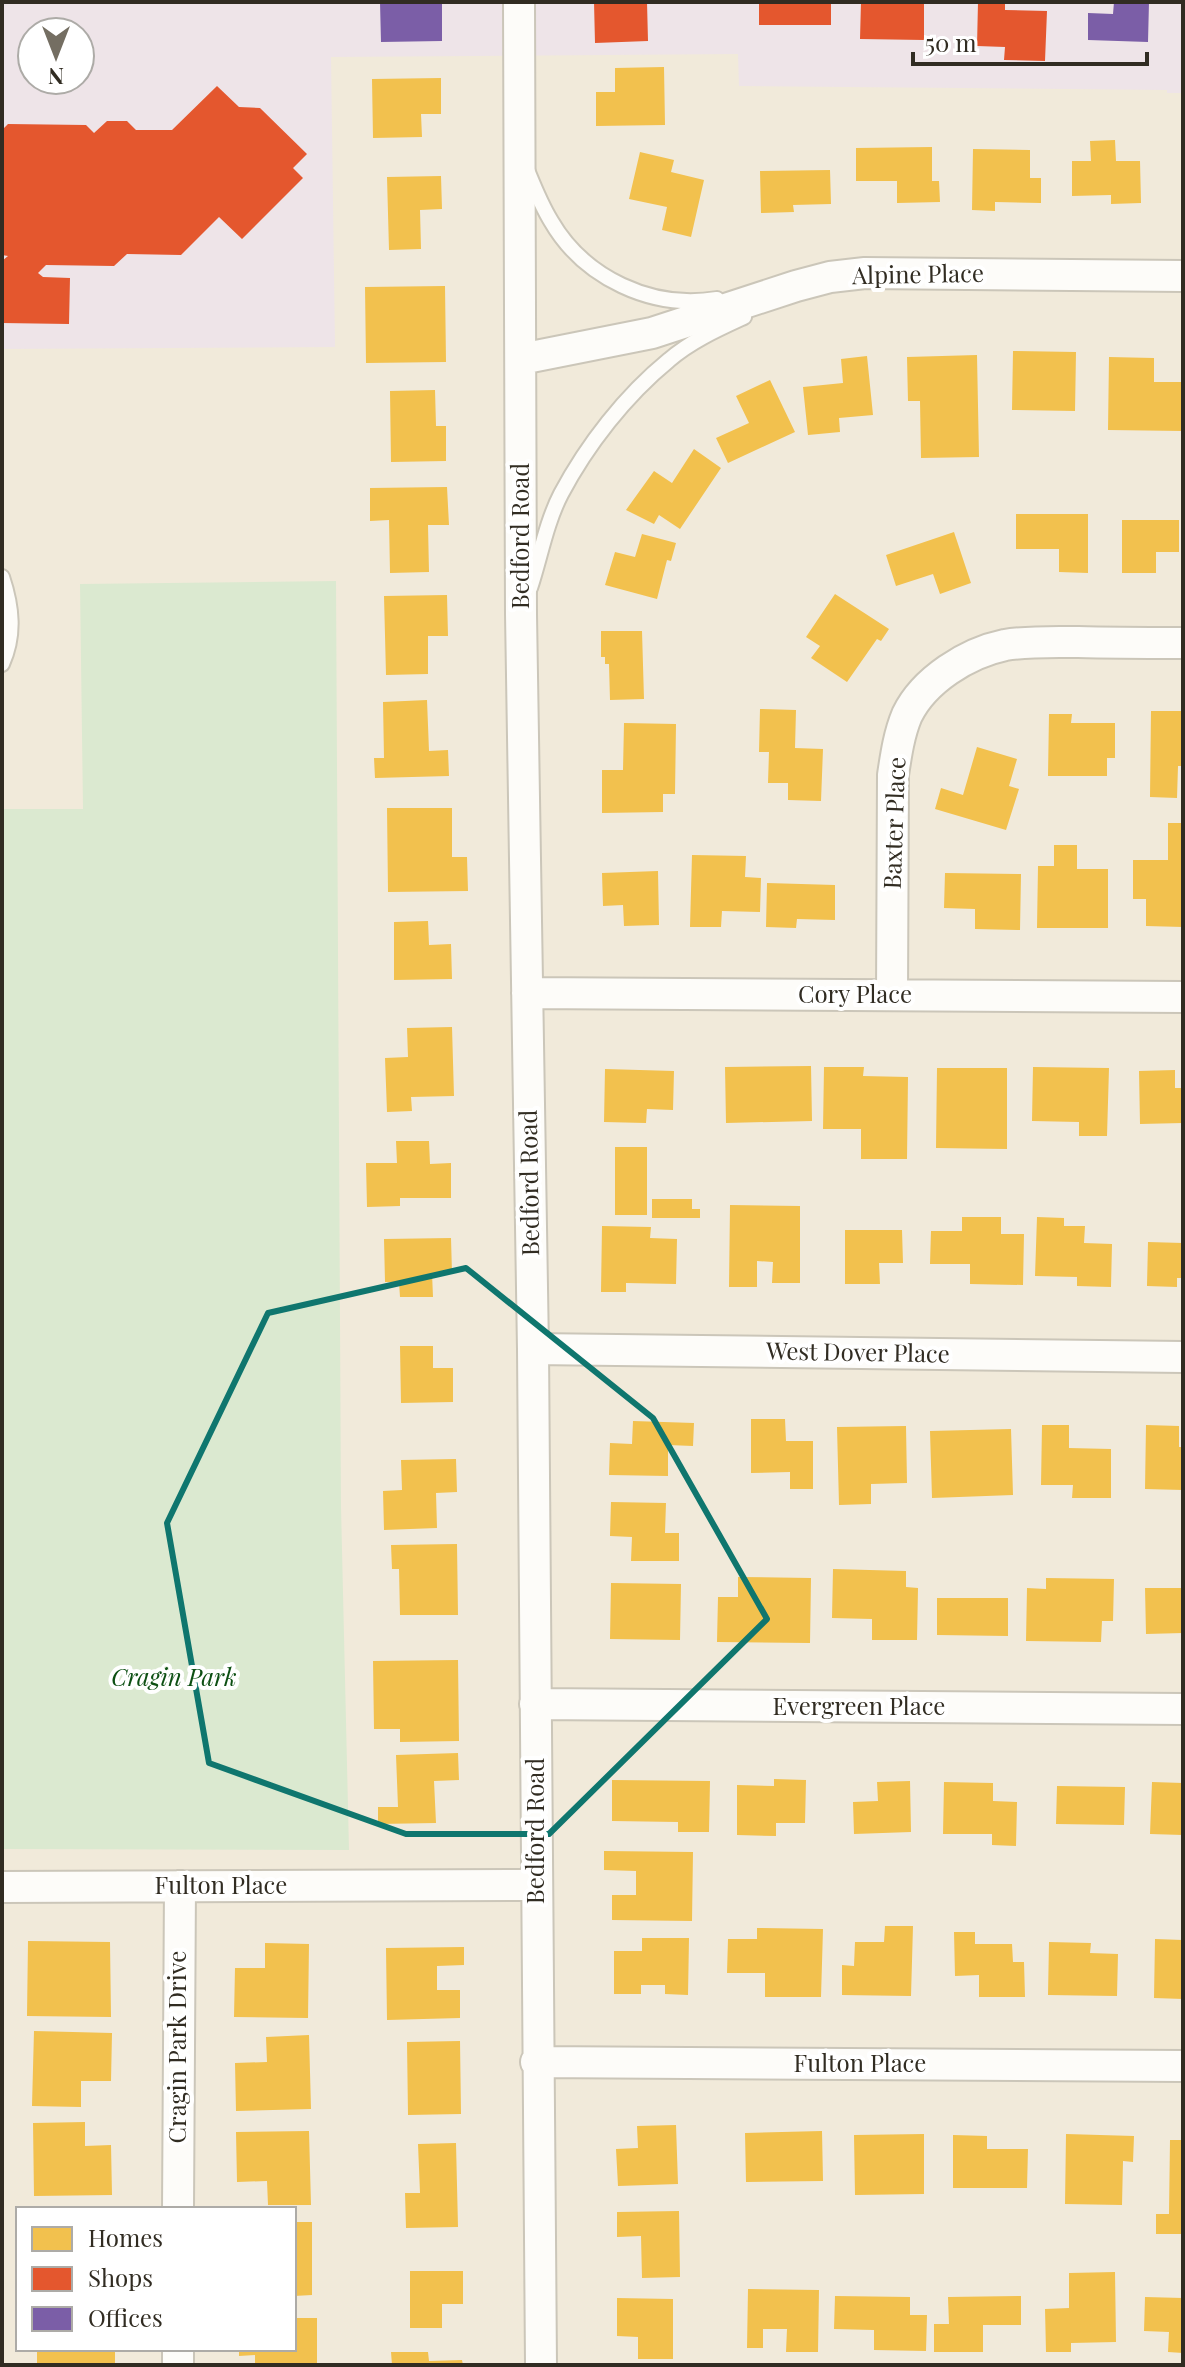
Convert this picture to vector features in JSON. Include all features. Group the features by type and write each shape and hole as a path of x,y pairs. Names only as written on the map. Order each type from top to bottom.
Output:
{"street":[{"name":"Bedford Road","path":"519,2 521,614 533,1349 536,2062 541,2365"},
{"name":"Alpine Place","path":"521,359 652,333 830,277 865,273 1183,276"},
{"name":"Baxter Place","path":"892,995 893,775 897,747 908,715 921,695 942,675 971,657 1004,645 1045,642 1183,643"},
{"name":"Cory Place","path":"527,993 1183,997"},
{"name":"West Dover Place","path":"533,1349 1183,1357"},
{"name":"Evergreen Place","path":"535,1704 1183,1709"},
{"name":"Fulton Place","path":"2,1887 536,1885"},
{"name":"Cragin Park Drive","path":"178,2207 180,1886"},
{"name":"Fulton Place","path":"536,2062 1183,2066"}],"lane":[{"path":"520,152 552,223 576,254 608,278 646,297 702,302 796,286"},
{"path":"521,614 560,497 604,428 669,359 703,336 752,313 796,286"},
{"path":"2,577 11,617 11,643 2,664"}],"highlighted area":[{"path":"466,1268 653,1418 767,1619 549,1834 406,1834 209,1763 167,1523 268,1313"}],"shaded area":[{"path":"2,2 1183,2 1183,93 1167,93 1167,90 739,86 738,54 331,57 335,347 2,349"}],"green space":[{"name":"Cragin Park","path":"336,581 341,1507 349,1850 2,1849 2,809 83,809 80,584"}],"building: Homes":[{"path":"664,67 665,125 596,126 596,92 615,92 615,68"},
{"path":"441,78 441,114 421,114 422,137 373,138 372,79"},
{"path":"1115,140 1116,161 1140,161 1141,203 1111,204 1111,195 1072,196 1072,161 1091,161 1090,141"},
{"path":"932,147 932,181 939,181 940,202 897,203 897,181 856,181 856,148"},
{"path":"973,149 1030,150 1030,178 1041,178 1041,203 995,202 995,211 972,210"},
{"path":"640,152 674,160 671,172 704,180 691,237 662,230 667,207 629,199"},
{"path":"830,170 831,204 793,205 794,212 761,213 760,171"},
{"path":"441,176 442,209 420,210 421,249 389,250 387,177"},
{"path":"445,286 446,362 366,363 365,287"},
{"path":"1013,351 1076,352 1075,411 1012,410"},
{"path":"977,355 979,457 921,458 920,401 908,401 907,357"},
{"path":"867,356 873,415 839,418 840,432 808,435 803,387 843,383 841,359"},
{"path":"1109,357 1154,358 1154,382 1183,382 1183,431 1108,430"},
{"path":"770,380 795,432 728,463 716,438 749,423 736,396"},
{"path":"435,390 436,426 446,426 446,461 391,462 390,391"},
{"path":"694,449 721,468 680,529 659,515 654,524 626,510 654,471 672,483"},
{"path":"447,487 449,525 428,525 429,572 390,573 389,520 370,521 370,488"},
{"path":"1016,514 1088,514 1088,573 1059,572 1059,549 1016,549"},
{"path":"1122,520 1179,520 1179,552 1156,552 1156,573 1122,573"},
{"path":"954,532 971,583 940,594 933,574 896,586 886,555"},
{"path":"642,534 676,543 671,561 667,560 657,599 605,585 615,552 635,557"},
{"path":"835,594 889,629 881,641 877,639 847,682 811,658 820,646 806,637"},
{"path":"447,595 448,636 428,636 428,674 386,675 384,596"},
{"path":"601,631 642,631 644,699 610,700 609,664 605,664 605,657 601,657"},
{"path":"427,700 429,751 448,750 449,776 375,778 374,758 384,758 383,702"},
{"path":"760,709 796,710 795,748 823,749 821,801 788,800 788,783 768,783 769,752 759,752"},
{"path":"1151,711 1183,711 1183,766 1178,766 1177,798 1150,797"},
{"path":"1049,714 1072,714 1071,723 1115,723 1115,758 1107,758 1107,776 1048,776"},
{"path":"624,723 676,724 675,794 663,794 663,812 602,813 602,770 623,770"},
{"path":"977,747 1017,759 1009,786 1019,789 1006,830 935,809 941,788 963,795"},
{"path":"387,808 452,808 452,857 467,857 468,891 388,892"},
{"path":"1168,823 1183,823 1183,927 1146,926 1146,899 1133,899 1133,860 1168,860"},
{"path":"1054,845 1077,845 1077,869 1108,869 1108,928 1037,928 1038,866 1054,866"},
{"path":"692,855 746,856 745,877 761,878 760,912 722,911 721,927 690,927"},
{"path":"658,871 659,925 624,926 623,905 603,906 602,873"},
{"path":"945,873 1021,874 1020,930 975,929 975,909 944,908"},
{"path":"767,883 835,885 835,920 797,919 796,928 766,927"},
{"path":"428,921 429,945 451,944 452,979 394,980 394,922"},
{"path":"452,1027 454,1096 411,1097 412,1111 387,1112 385,1058 408,1057 407,1028"},
{"path":"811,1066 812,1121 726,1123 725,1067"},
{"path":"824,1067 864,1067 863,1076 908,1077 907,1159 861,1159 861,1129 823,1129"},
{"path":"1033,1067 1109,1068 1107,1136 1079,1136 1079,1122 1032,1121"},
{"path":"937,1068 1007,1068 1007,1149 936,1148"},
{"path":"605,1069 674,1071 673,1110 647,1109 646,1123 604,1122"},
{"path":"1175,1070 1175,1088 1183,1088 1183,1123 1140,1124 1139,1071"},
{"path":"396,1141 429,1141 430,1164 451,1163 451,1198 400,1198 400,1206 367,1207 366,1163 397,1163"},
{"path":"615,1147 647,1147 647,1215 615,1215"},
{"path":"652,1199 692,1199 692,1209 700,1209 700,1218 652,1218"},
{"path":"730,1205 800,1206 800,1283 772,1283 773,1262 757,1261 757,1287 729,1287"},
{"path":"962,1217 1001,1217 1001,1234 1024,1234 1023,1285 970,1284 970,1264 930,1264 931,1231 962,1231"},
{"path":"1037,1217 1064,1218 1064,1226 1085,1226 1084,1243 1112,1244 1111,1287 1077,1286 1077,1277 1035,1276"},
{"path":"602,1226 651,1227 650,1238 677,1239 676,1284 626,1283 626,1292 601,1292"},
{"path":"845,1230 902,1230 903,1263 879,1263 880,1284 845,1284"},
{"path":"451,1238 452,1273 432,1273 433,1297 400,1297 399,1282 385,1282 384,1239"},
{"path":"1148,1242 1183,1243 1183,1278 1177,1278 1177,1287 1147,1286"},
{"path":"400,1346 433,1346 433,1368 453,1368 453,1402 401,1403"},
{"path":"751,1419 785,1419 786,1441 813,1441 813,1489 790,1489 790,1472 751,1473"},
{"path":"633,1421 694,1423 693,1446 668,1445 668,1476 609,1475 610,1443 632,1444"},
{"path":"1042,1425 1069,1425 1069,1448 1111,1449 1111,1498 1072,1498 1073,1485 1041,1485"},
{"path":"1146,1425 1179,1426 1179,1447 1183,1447 1183,1490 1145,1489"},
{"path":"906,1426 907,1483 871,1484 871,1504 839,1505 837,1427"},
{"path":"1011,1429 1013,1495 932,1498 930,1431"},
{"path":"456,1459 457,1492 436,1493 437,1528 384,1530 383,1491 402,1490 401,1460"},
{"path":"611,1502 666,1503 665,1533 679,1533 679,1561 631,1561 632,1537 610,1536"},
{"path":"457,1544 458,1615 400,1615 399,1569 392,1569 391,1545"},
{"path":"833,1569 906,1571 906,1587 918,1588 917,1640 872,1640 872,1619 832,1618"},
{"path":"738,1577 811,1578 810,1643 717,1642 718,1597 738,1597"},
{"path":"1046,1578 1114,1579 1113,1621 1102,1621 1101,1642 1026,1641 1027,1588 1046,1589"},
{"path":"611,1583 681,1584 680,1640 610,1639"},
{"path":"1145,1588 1183,1588 1183,1633 1146,1634"},
{"path":"937,1598 1008,1598 1008,1636 937,1635"},
{"path":"458,1660 459,1741 400,1742 400,1729 374,1729 373,1661"},
{"path":"458,1753 459,1780 434,1781 436,1823 378,1824 378,1807 398,1807 396,1755"},
{"path":"774,1779 806,1780 805,1823 776,1823 776,1836 737,1835 737,1785 774,1786"},
{"path":"612,1780 710,1781 709,1832 678,1832 678,1822 612,1821"},
{"path":"910,1781 911,1832 854,1834 853,1802 878,1801 877,1782"},
{"path":"944,1782 993,1783 993,1801 1017,1802 1016,1846 992,1845 992,1834 943,1834"},
{"path":"1152,1782 1183,1783 1183,1835 1150,1834"},
{"path":"1057,1786 1125,1787 1124,1825 1056,1824"},
{"path":"604,1851 693,1852 692,1921 612,1920 612,1895 636,1895 636,1871 604,1870"},
{"path":"885,1926 913,1926 911,1996 842,1995 842,1965 854,1966 855,1942 884,1942"},
{"path":"757,1928 823,1929 821,1997 765,1997 765,1973 727,1973 728,1939 757,1939"},
{"path":"954,1932 975,1932 975,1944 1012,1944 1013,1962 1024,1962 1025,1997 979,1997 979,1975 955,1976"},
{"path":"642,1938 689,1938 688,1995 665,1994 665,1985 641,1985 641,1994 614,1994 614,1951 642,1951"},
{"path":"1155,1939 1183,1940 1183,1999 1154,1998"},
{"path":"28,1941 110,1942 111,2017 27,2016"},
{"path":"1049,1942 1091,1943 1090,1953 1118,1954 1117,1996 1048,1995"},
{"path":"265,1943 309,1944 308,2018 234,2017 235,1968 265,1968"},
{"path":"464,1947 464,1965 437,1966 437,1990 460,1990 460,2018 387,2020 386,1948"},
{"path":"34,2031 112,2033 111,2081 81,2081 81,2107 32,2106"},
{"path":"309,2035 311,2109 236,2111 235,2063 267,2062 266,2037"},
{"path":"460,2041 461,2114 408,2115 407,2042"},
{"path":"85,2122 85,2146 111,2145 112,2195 34,2196 33,2123"},
{"path":"676,2125 678,2184 618,2186 616,2149 638,2148 637,2126"},
{"path":"309,2131 311,2205 268,2205 267,2181 237,2182 236,2132"},
{"path":"822,2131 823,2181 746,2182 745,2133"},
{"path":"924,2134 924,2194 855,2195 854,2135"},
{"path":"1066,2134 1134,2136 1133,2162 1123,2161 1122,2205 1065,2204"},
{"path":"953,2135 987,2136 987,2149 1028,2149 1027,2188 953,2188"},
{"path":"1170,2140 1183,2140 1183,2234 1156,2234 1156,2214 1169,2214"},
{"path":"456,2143 458,2227 406,2228 405,2193 420,2193 418,2144"},
{"path":"679,2211 680,2277 642,2278 641,2236 617,2237 617,2212"},
{"path":"296,2222 312,2222 312,2295 296,2296"},
{"path":"410,2271 463,2271 463,2304 442,2304 442,2328 410,2328"},
{"path":"1115,2272 1116,2342 1071,2343 1071,2352 1046,2352 1045,2309 1069,2308 1069,2273"},
{"path":"748,2289 819,2290 818,2352 786,2352 787,2329 763,2329 763,2348 747,2348"},
{"path":"835,2296 910,2297 910,2315 927,2315 926,2351 874,2350 874,2330 834,2329"},
{"path":"1021,2296 1021,2325 983,2325 983,2352 934,2352 934,2324 949,2324 948,2297"},
{"path":"1145,2297 1183,2298 1183,2353 1168,2352 1169,2332 1144,2331"},
{"path":"617,2298 673,2299 673,2359 638,2359 638,2337 617,2336"},
{"path":"296,2318 317,2318 317,2365 255,2365 255,2355 239,2356 239,2351 296,2351"},
{"path":"37,2351 115,2351 115,2365 37,2365"},
{"path":"391,2352 428,2352 429,2361 462,2360 463,2365 392,2365"}],"building: Shops":[{"path":"594,2 647,2 648,41 595,43"},
{"path":"759,2 831,2 831,25 759,25"},
{"path":"861,2 924,2 924,40 860,39"},
{"path":"978,2 1005,2 1005,10 1047,11 1045,61 1004,60 1005,47 977,46"},
{"path":"217,86 239,107 260,108 307,154 293,168 303,178 242,239 219,217 181,255 127,254 114,266 46,265 38,273 43,277 70,278 69,324 2,323 2,261 8,256 2,255 2,130 8,124 86,125 94,133 107,121 127,121 136,130 172,130"}],"building: Offices":[{"path":"380,2 442,2 442,41 381,42"},
{"path":"1114,2 1149,2 1148,42 1088,40 1088,13 1113,14"}]}
